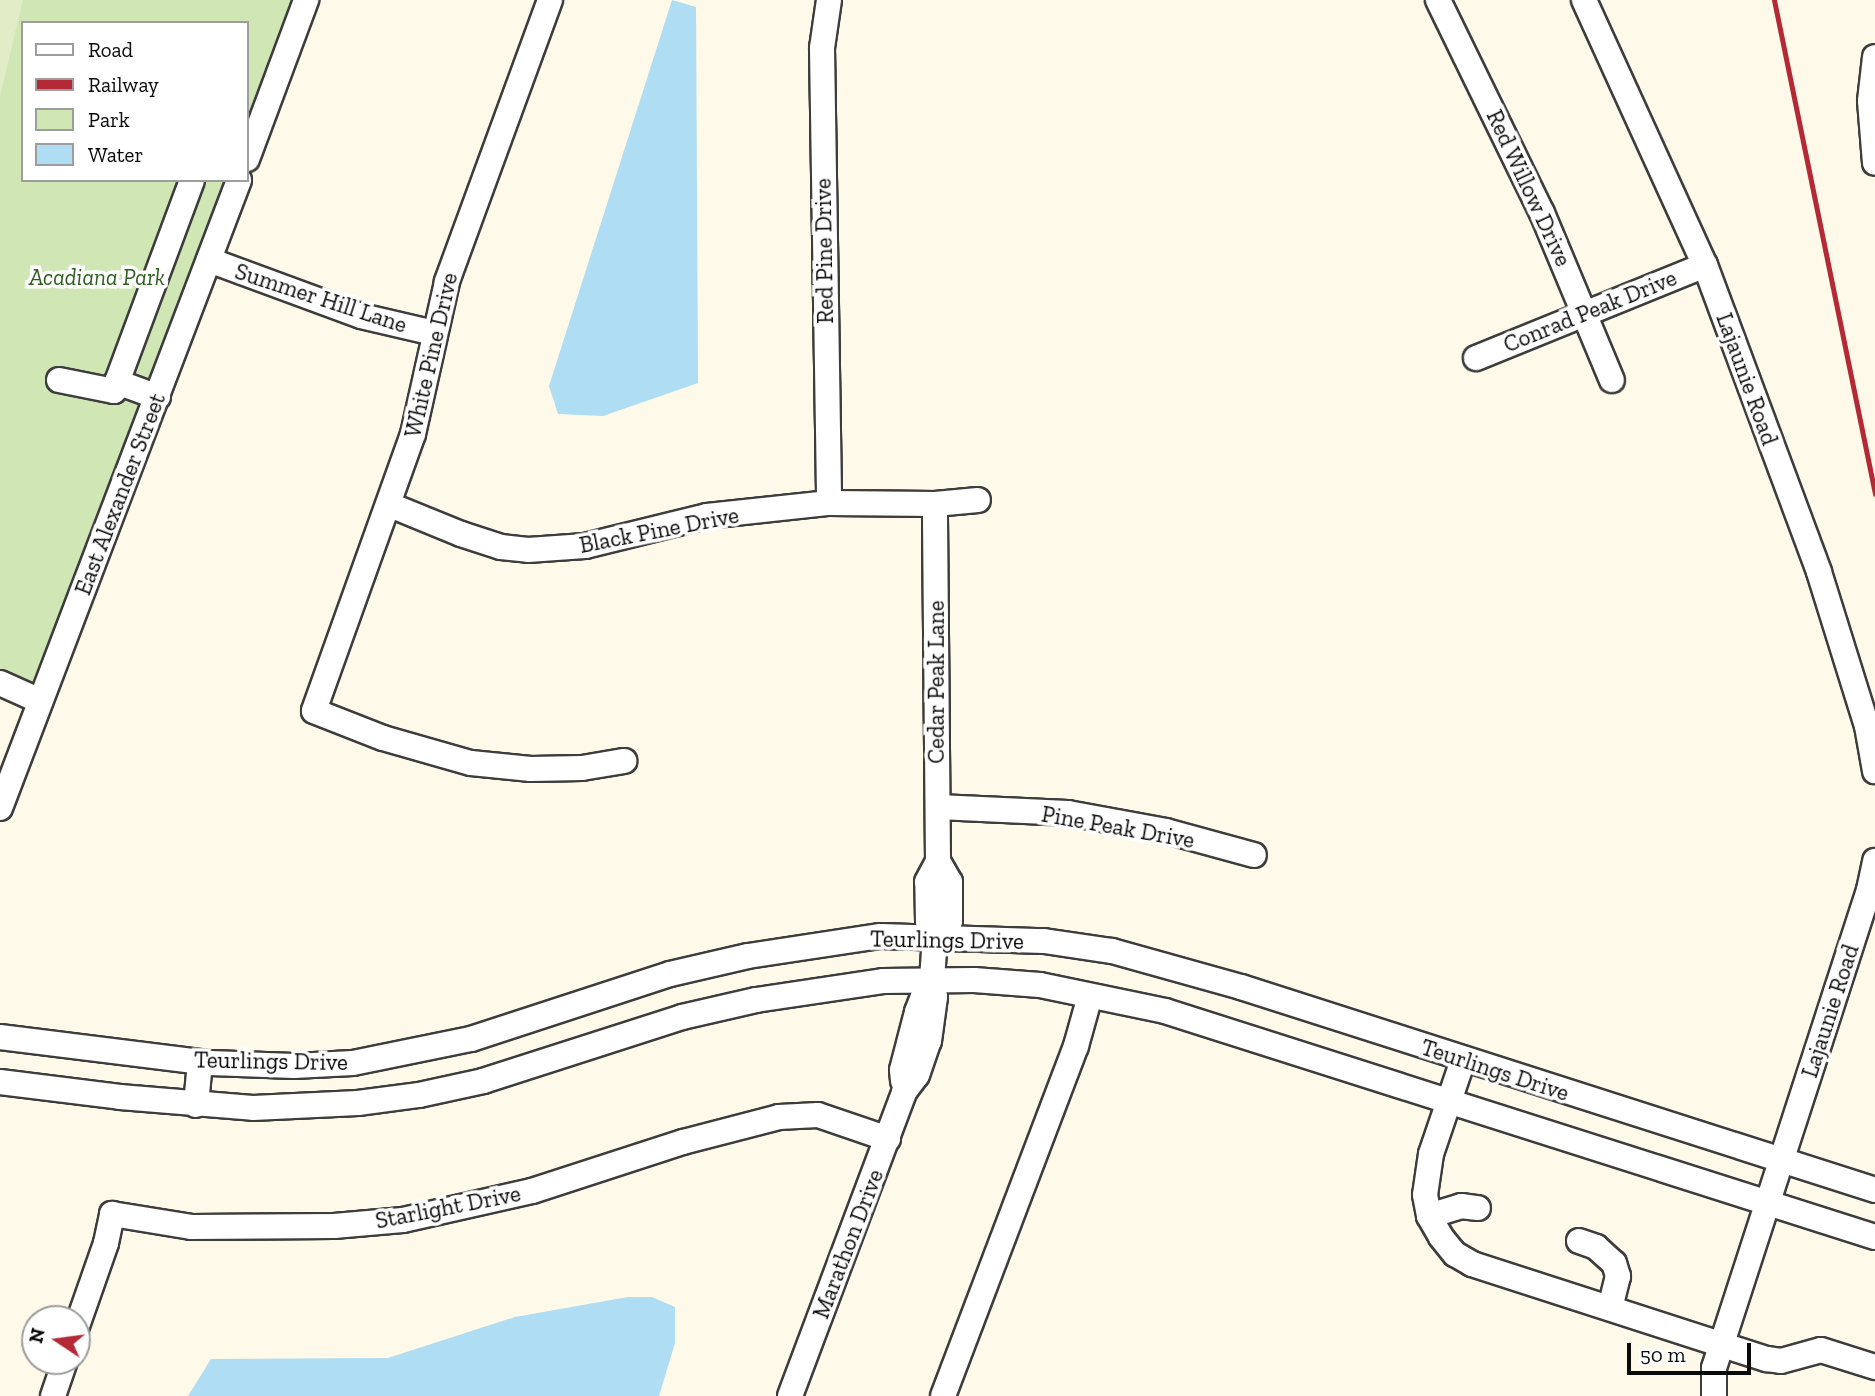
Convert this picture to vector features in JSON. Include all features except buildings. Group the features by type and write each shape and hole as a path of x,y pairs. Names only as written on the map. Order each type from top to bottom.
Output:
{"street":[{"path":"249,146 306,0"},
{"name":"White Pine Drive","path":"550,0 458,250 434,333 413,434 390,505 314,711 383,738 471,763 531,769 582,768 624,761"},
{"name":"Red Pine Drive","path":"829,0 822,48 829,503"},
{"name":"Red Willow Drive","path":"1438,0 1542,213 1612,380"},
{"name":"Lajaunie Road","path":"1584,0 1705,265 1819,572 1864,714 1875,771"},
{"path":"1875,57 1870,101 1875,163"},
{"path":"59,380 114,391 190,182"},
{"name":"East Alexander Street","path":"0,808 238,182"},
{"name":"Summer Hill Lane","path":"209,260 361,316 434,333"},
{"name":"Conrad Peak Drive","path":"1476,358 1705,265"},
{"path":"117,382 158,397"},
{"name":"Black Pine Drive","path":"390,505 461,534 501,547 528,550 585,546 708,516 829,503 935,503 978,500"},
{"name":"Cedar Peak Lane","path":"932,979 935,937 928,921 927,882 938,861 935,503"},
{"path":"0,683 40,701"},
{"name":"Pine Peak Drive","path":"937,807 1068,813 1166,831 1254,855"},
{"name":"Lajaunie Road","path":"1714,1396 1714,1368 1869,890 1875,861"},
{"name":"Teurlings Drive","path":"0,1037 200,1062 294,1066 353,1063 416,1053 532,1020 670,974 748,956 881,936 1044,941 1112,951 1241,987 1875,1190"},
{"name":"Teurlings Drive","path":"0,1082 196,1105 296,1108 419,1095 483,1081 682,1017 823,988 932,979 1040,985 1165,1011 1875,1237"},
{"name":"Marathon Drive","path":"790,1396 904,1092 917,1075 929,1041 935,997 932,979"},
{"path":"943,1396 1076,1046 1090,996"},
{"path":"1463,1060 1426,1173 1425,1195 1429,1216 1455,1254 1472,1264 1721,1345 1781,1361 1821,1350 1875,1367"},
{"path":"196,1105 200,1062"},
{"name":"Starlight Drive","path":"84,1305 106,1243 112,1214 204,1227 256,1229 404,1220 532,1191 718,1132 779,1117 818,1115 888,1139"},
{"path":"1429,1216 1461,1206 1478,1209"},
{"path":"1579,1241 1596,1247 1614,1263 1618,1276 1610,1308"},
{"path":"52,1396 60,1375"}],"green space":[{"name":"Acadiana Park","path":"0,0 304,0 248,150 248,21 21,21 21,182 235,182 40,701 0,684"},
{"path":"0,0 23,0 0,96"}],"water":[{"path":"672,0 696,7 698,383 603,416 558,414 549,386"},
{"path":"628,1297 652,1297 675,1307 675,1343 659,1396 188,1396 211,1359 388,1358 515,1317"}],"railway":[{"path":"1774,0 1875,494"}]}
